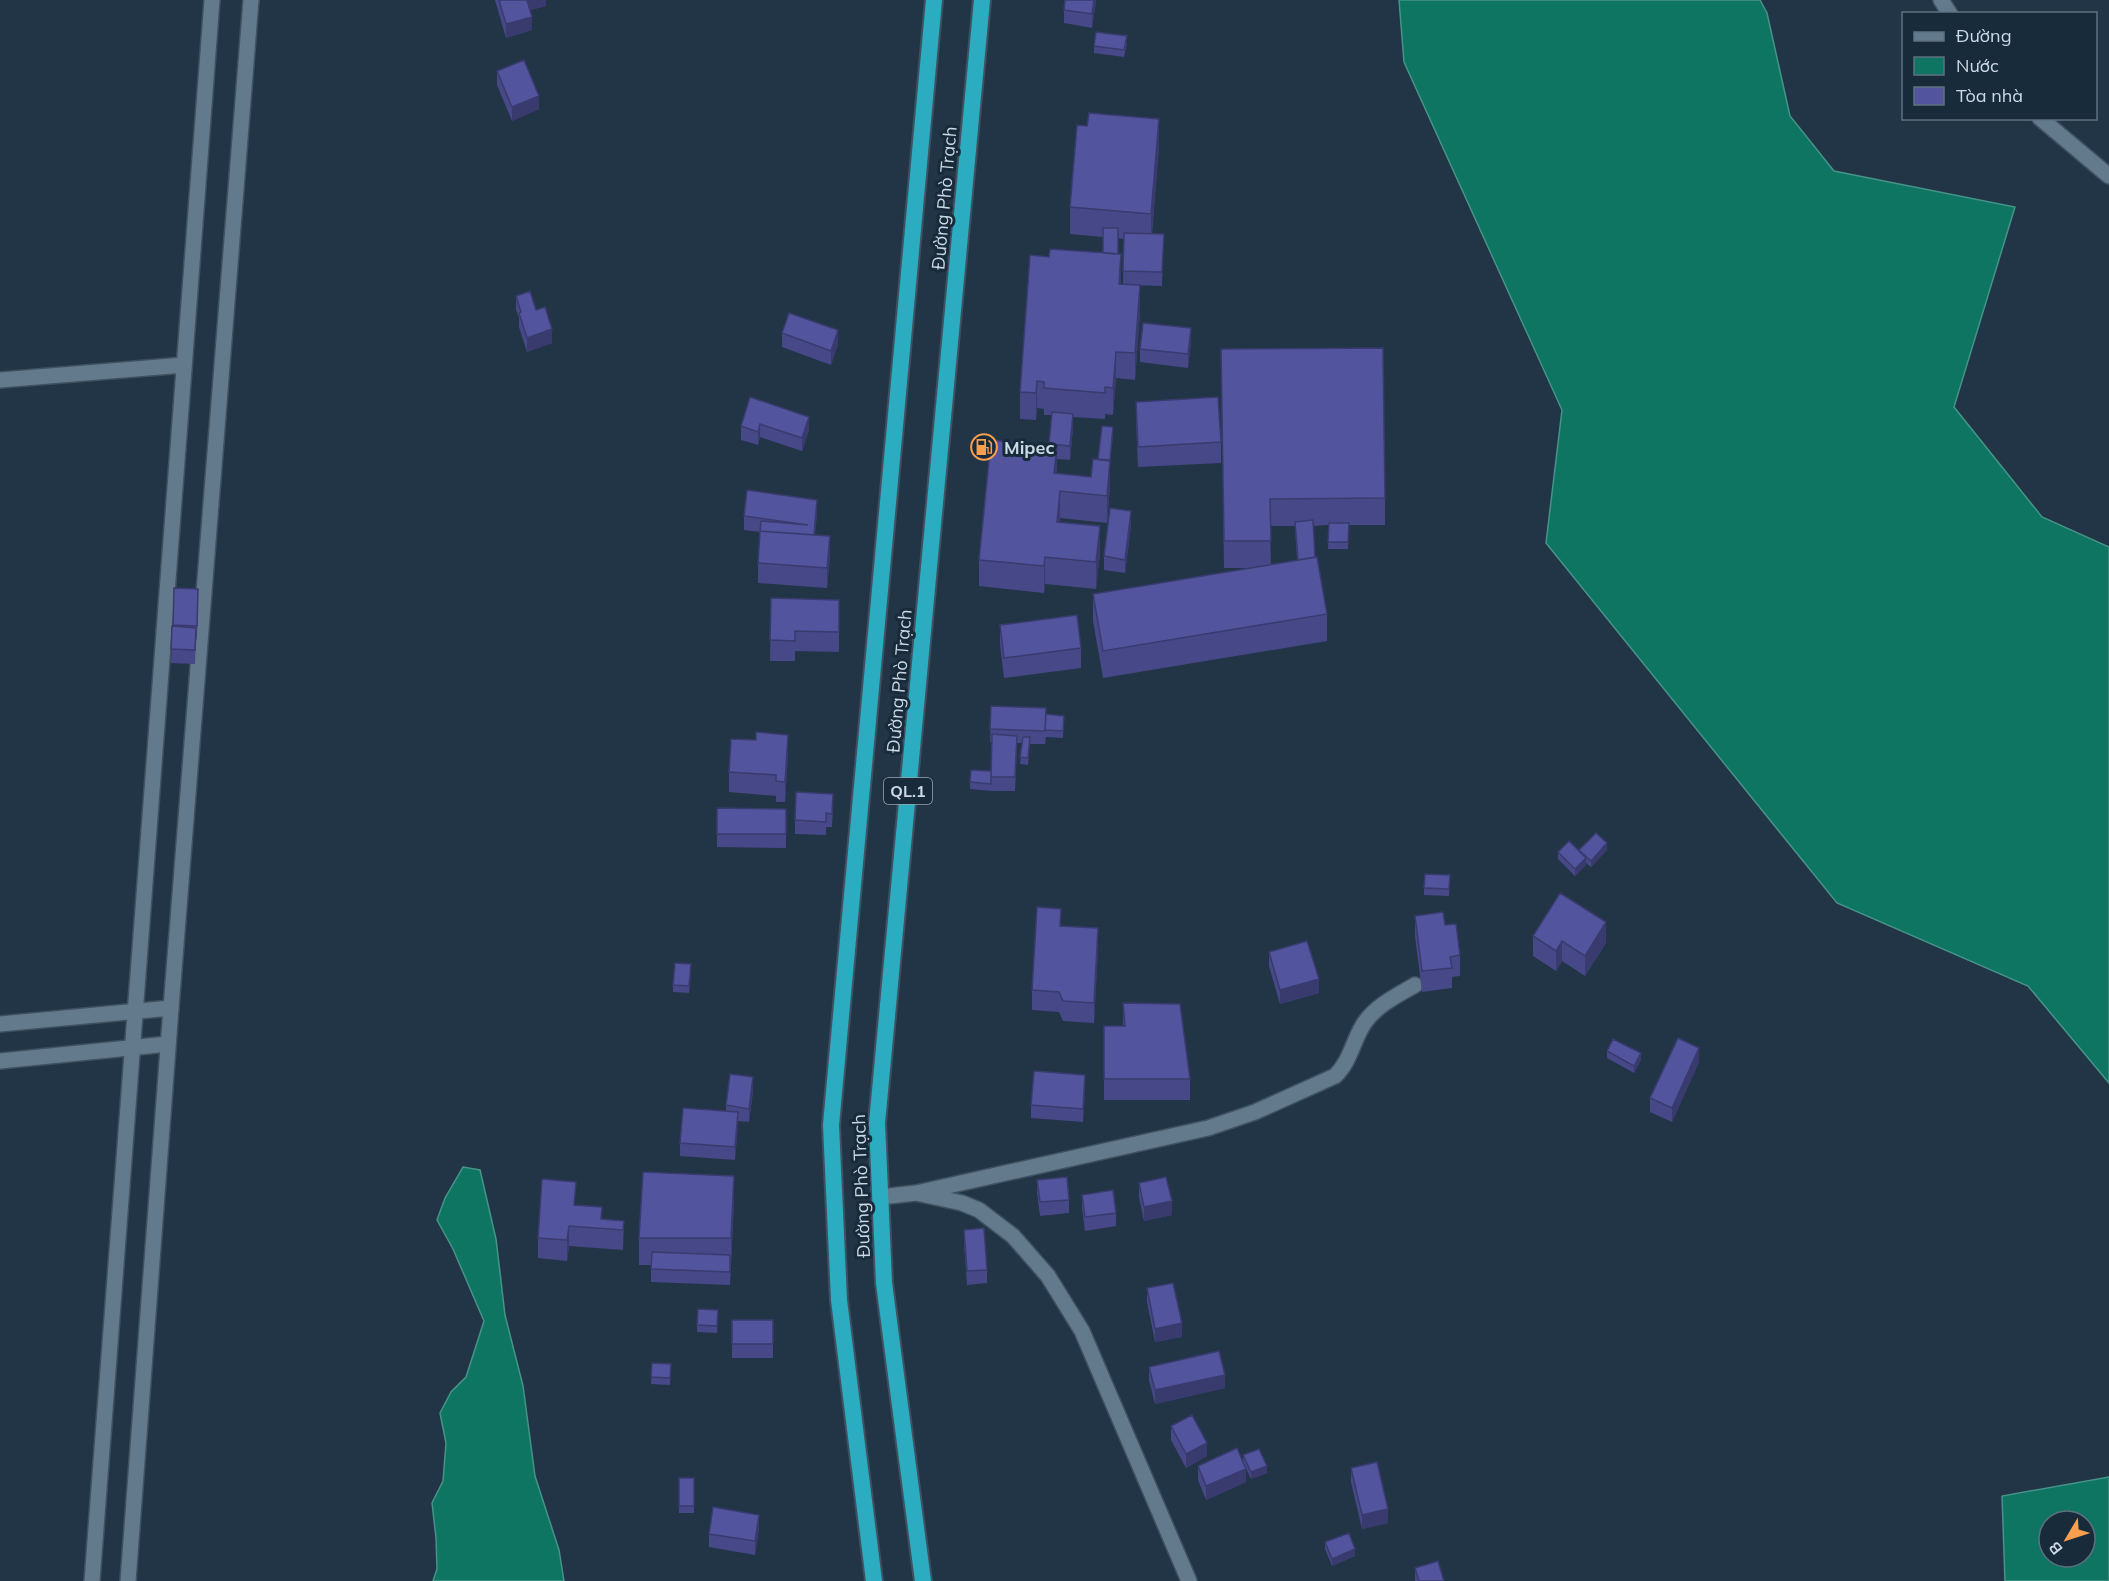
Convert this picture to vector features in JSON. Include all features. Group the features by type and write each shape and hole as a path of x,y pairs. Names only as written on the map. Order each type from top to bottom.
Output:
{"highway":[{"name":"Đường Phò Trạch","path":"874,1581 839,1300 831,1125 934,0"},
{"name":"Đường Phò Trạch","path":"923,1581 884,1282 877,1123 982,0"}],"street":[{"path":"92,1581 212,0"},
{"path":"128,1581 251,0"},
{"path":"2042,120 2109,176"},
{"path":"0,380 184,364"},
{"path":"880,1197 916,1193 1208,1128 1254,1112 1335,1076 1343,1068 1363,1023 1372,1013 1415,985"},
{"path":"0,1024 171,1008"},
{"path":"0,1061 168,1044"},
{"path":"916,1193 962,1203 979,1210 1013,1236 1048,1276 1082,1331 1189,1581"}],"water":[{"path":"1399,0 1760,0 1767,13 1790,116 1834,171 2015,207 1954,407 2042,517 2109,547 2109,1083 2028,986 1837,903 1546,543 1562,410 1404,62"},
{"path":"463,1167 480,1170 496,1239 505,1315 523,1386 535,1476 559,1550 564,1581 433,1581 437,1569 432,1503 443,1481 446,1443 440,1413 451,1392 466,1377 484,1321 453,1249 437,1220 445,1198"},
{"path":"2109,1477 2109,1581 2005,1581 2002,1496"}],"building":[{"path":"499,0 527,0 532,17 506,24"},
{"path":"1065,0 1094,0 1092,14 1064,10"},
{"path":"1096,32 1127,36 1124,50 1094,46"},
{"path":"524,60 539,96 512,107 497,71"},
{"path":"1089,113 1159,119 1151,214 1070,207 1077,125 1087,126"},
{"path":"1103,228 1118,228 1118,254 1103,253"},
{"path":"1124,233 1164,234 1162,272 1123,271"},
{"path":"1050,249 1121,254 1119,284 1140,285 1135,353 1116,352 1113,388 1105,387 1105,393 1044,388 1044,382 1037,381 1036,393 1020,392 1030,255 1049,257"},
{"path":"530,291 536,310 545,307 552,329 527,338 516,296"},
{"path":"789,313 838,330 831,351 782,333"},
{"path":"1143,323 1191,328 1188,354 1140,349"},
{"path":"1383,348 1385,498 1270,499 1271,541 1224,541 1221,349"},
{"path":"750,397 809,417 802,438 760,424 758,432 741,426"},
{"path":"1218,397 1221,442 1138,447 1136,402"},
{"path":"1052,412 1073,414 1070,446 1049,444"},
{"path":"1102,426 1113,427 1110,460 1098,459"},
{"path":"991,440 1057,447 1054,473 1091,477 1093,459 1110,461 1107,496 1060,491 1057,522 1100,526 1096,562 1045,557 1044,566 979,560"},
{"path":"747,490 817,500 814,535 760,531 761,521 808,525 744,516"},
{"path":"1110,508 1131,511 1125,560 1104,556"},
{"path":"1313,520 1315,557 1298,560 1295,522"},
{"path":"1329,523 1349,523 1348,542 1328,542"},
{"path":"760,531 830,536 827,568 758,563"},
{"path":"1317,557 1327,614 1103,651 1093,594"},
{"path":"174,588 198,589 197,626 173,625"},
{"path":"771,598 839,600 839,632 795,631 795,641 770,640"},
{"path":"1077,615 1081,648 1004,658 1000,625"},
{"path":"172,626 196,628 195,650 171,649"},
{"path":"991,706 1046,708 1045,731 990,729"},
{"path":"1046,714 1064,716 1063,731 1045,730"},
{"path":"756,732 788,735 785,782 776,781 776,775 729,772 731,739 756,740"},
{"path":"992,734 1017,736 1015,777 991,777"},
{"path":"1023,737 1030,737 1028,758 1020,757"},
{"path":"971,770 991,771 991,784 970,782"},
{"path":"796,792 833,794 832,814 826,813 826,822 795,820"},
{"path":"717,808 786,809 786,834 717,834"},
{"path":"1596,833 1607,843 1591,861 1579,850"},
{"path":"1569,841 1586,858 1575,869 1558,852"},
{"path":"1425,874 1450,875 1449,889 1424,888"},
{"path":"1560,893 1606,922 1585,956 1562,941 1556,951 1533,936"},
{"path":"1037,907 1061,909 1060,926 1098,928 1094,1003 1063,1001 1059,992 1032,990"},
{"path":"1443,912 1445,925 1456,924 1460,955 1450,957 1452,968 1422,971 1415,916"},
{"path":"1307,941 1319,979 1280,990 1269,952"},
{"path":"675,963 691,964 689,986 673,985"},
{"path":"1123,1003 1180,1004 1190,1079 1104,1079 1104,1026 1125,1026"},
{"path":"1678,1038 1699,1048 1672,1108 1650,1098"},
{"path":"1613,1039 1641,1053 1634,1066 1607,1051"},
{"path":"1034,1071 1085,1075 1083,1109 1031,1105"},
{"path":"730,1074 753,1077 749,1109 726,1105"},
{"path":"683,1108 738,1112 735,1147 680,1143"},
{"path":"643,1172 734,1176 731,1238 639,1238"},
{"path":"1067,1177 1069,1200 1040,1202 1037,1180"},
{"path":"1166,1177 1172,1201 1144,1207 1139,1183"},
{"path":"542,1179 576,1182 574,1205 602,1207 601,1219 624,1221 623,1230 569,1226 567,1240 538,1238"},
{"path":"1113,1190 1116,1213 1085,1217 1082,1195"},
{"path":"984,1228 987,1270 967,1271 964,1230"},
{"path":"652,1252 730,1255 730,1272 651,1269"},
{"path":"1173,1283 1182,1323 1155,1329 1147,1288"},
{"path":"698,1309 718,1310 717,1326 697,1325"},
{"path":"732,1320 773,1320 773,1344 732,1344"},
{"path":"1219,1351 1225,1375 1155,1390 1149,1367"},
{"path":"652,1363 671,1364 670,1378 651,1377"},
{"path":"1192,1415 1207,1443 1186,1454 1171,1426"},
{"path":"1237,1448 1246,1469 1206,1486 1198,1466"},
{"path":"1259,1449 1267,1466 1251,1472 1243,1455"},
{"path":"1377,1462 1388,1509 1362,1515 1351,1468"},
{"path":"679,1478 694,1478 694,1506 679,1506"},
{"path":"713,1507 759,1515 755,1541 709,1534"},
{"path":"1349,1533 1355,1549 1332,1559 1325,1542"},
{"path":"1438,1561 1444,1581 1419,1581 1415,1568"}],"place":[{"name":"Mipec","path":"984,447"}]}
